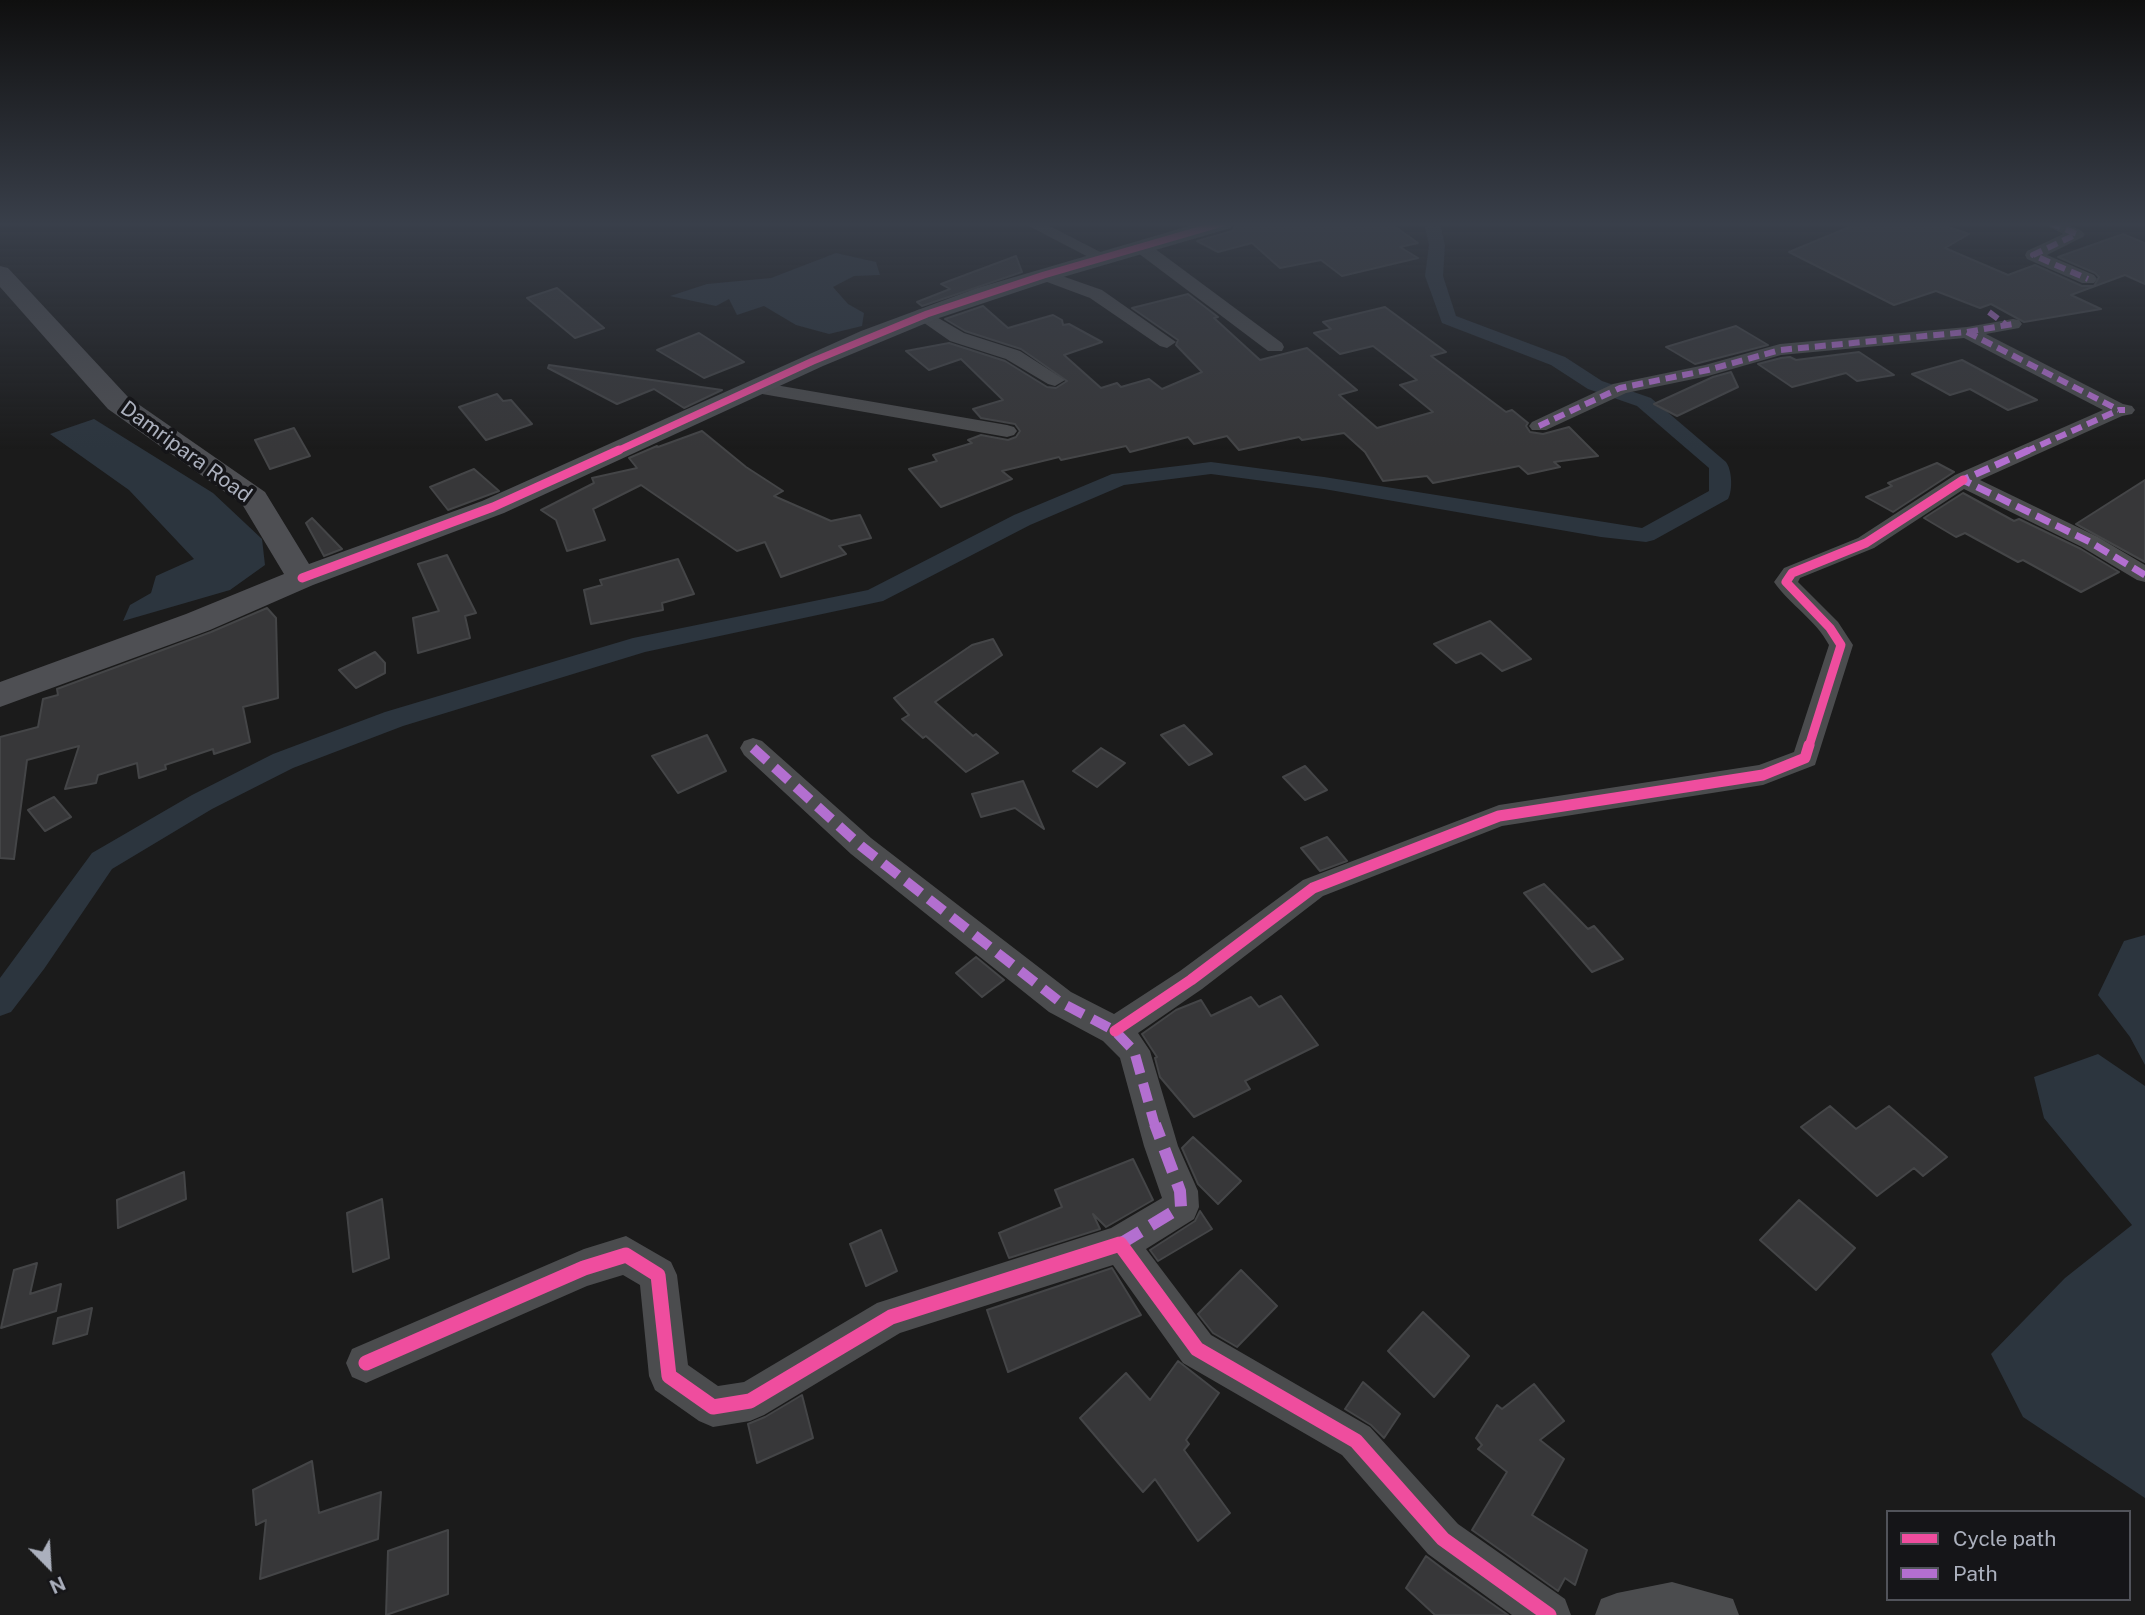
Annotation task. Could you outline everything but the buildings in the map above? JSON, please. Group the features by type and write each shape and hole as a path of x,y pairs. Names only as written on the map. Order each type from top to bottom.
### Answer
{"street":[{"name":"Damripara Road","path":"23,298 118,404 254,498 302,578"},
{"path":"0,695 198,622 302,578 493,507 758,388 795,368 923,314 972,298"},
{"path":"1102,298 1167,342"},
{"path":"1210,298 1275,347"},
{"path":"1539,426 1620,388 1708,370 1780,350 1967,332 2009,324 1989,312"},
{"path":"923,314 957,337 1013,355 1055,380"},
{"path":"1115,1031 1191,979 1313,888 1499,816 1763,775 1805,758 1812,728 1841,645 1836,633 1793,593 1786,582 1792,573 1866,543 1963,480 2122,410 1967,332"},
{"path":"758,388 1007,431"},
{"path":"1963,480 2090,542 2145,575"},
{"path":"366,1363 584,1268 626,1255 658,1275 668,1376 713,1408 750,1401 891,1317 1120,1244 1181,1207 1180,1191 1161,1146 1135,1051 1115,1031 1060,1002 944,912 861,846 753,748"},
{"path":"1120,1244 1197,1349 1356,1441 1443,1539 1549,1615"},
{"path":"1617,1615 1672,1604 1717,1615"}],"shaded area":[{"path":"681,298 843,298 864,313 862,326 829,334 796,325 764,306 737,315 729,299 716,306"},
{"path":"94,419 213,493 262,539 265,565 230,590 123,621 130,605 151,593 156,576 194,559 129,490 50,434"},
{"path":"2145,935 2145,1065 2130,1037 2098,995 2124,941"},
{"path":"2098,1054 2145,1086 2145,1498 2023,1417 1991,1354 2065,1278 2132,1225 2044,1118 2034,1077"}],"waterway":[{"path":"0,1002 33,960 102,861 202,802 283,761 394,719 642,644 875,596 1022,520 1120,479 1211,468 1324,483 1601,530 1646,535 1720,494 1719,466 1644,402 1595,385 1558,361 1448,319 1441,298"}],"marked path":[{"path":"1989,312 2005,324"},
{"path":"1539,426 1620,388 1708,370 1780,350 1967,332 2013,324"},
{"path":"1967,332 2119,410"},
{"path":"2125,410 2119,410 1963,480 2090,542 2145,575"},
{"path":"753,748 861,846 1060,1002 1115,1031 1134,1051 1161,1146 1180,1191 1181,1207 1120,1244"}],"cycle path":[{"path":"302,578 493,507 870,336 971,298"},
{"path":"1115,1031 1191,980 1313,888 1499,816 1763,775 1805,758 1841,645 1830,628 1786,582 1792,573 1866,543 1963,480"},
{"path":"366,1363 584,1268 626,1255 658,1275 669,1376 713,1407 750,1401 891,1317 1120,1244 1197,1349 1356,1441 1443,1539 1549,1615"}]}
